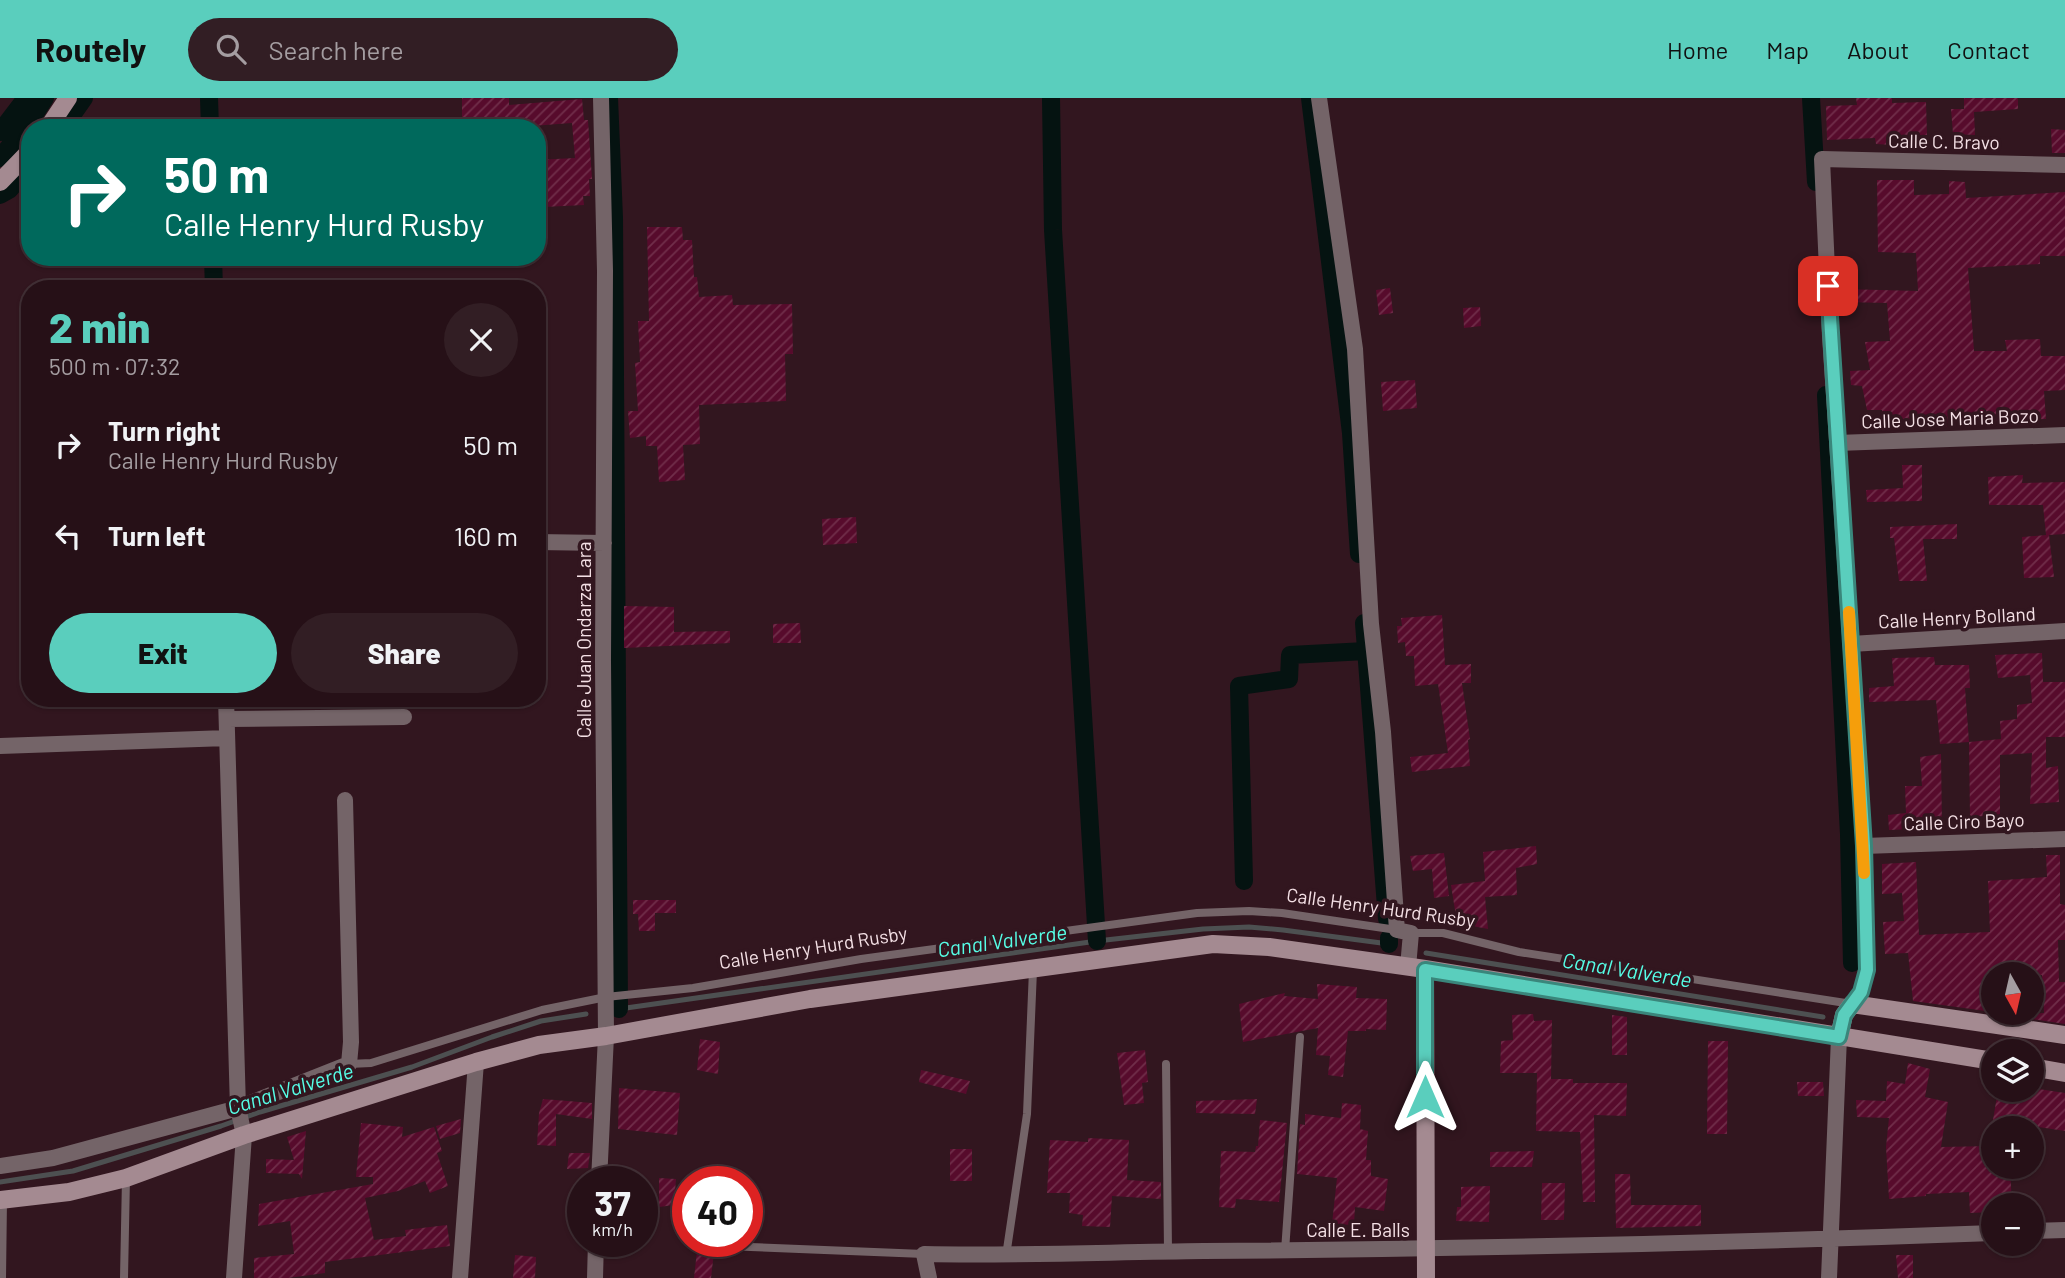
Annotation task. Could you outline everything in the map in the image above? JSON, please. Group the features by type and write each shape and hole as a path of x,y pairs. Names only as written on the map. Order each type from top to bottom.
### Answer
{"street":[{"path":"54,119 68,98"},
{"name":"Calle Juan Ondarza Lara","path":"600,1166 606,1036 601,98"},
{"path":"1319,98 1355,349 1371,624 1404,931 1416,968 1426,1278"},
{"name":"Calle C. Bravo","path":"1837,443 1822,159 2065,165"},
{"path":"0,182 21,160"},
{"name":"Calle Jose Maria Bozo","path":"1837,443 2065,435"},
{"path":"1829,1278 1839,1037 1844,1015 1861,992 1867,970 1864,846 1837,443"},
{"path":"546,542 604,543"},
{"name":"Calle Henry Bolland","path":"1851,644 2065,631"},
{"path":"226,707 238,1108 244,1135 234,1278"},
{"path":"227,719 404,717"},
{"path":"0,746 227,738"},
{"path":"345,800 351,1042 349,1064"},
{"name":"Calle Ciro Bayo","path":"1864,846 2065,839"},
{"path":"1,1200 69,1192 126,1178 244,1135 476,1062 539,1045 606,1036 810,999 1213,944 1269,947 1416,968 1981,1059"},
{"name":"Calle Henry Hurd Rusby","path":"1852,1004 2065,1035"},
{"path":"460,1278 476,1062"},
{"name":"Calle Henry Hurd Rusby","path":"0,1166 54,1158 238,1108 349,1064"},
{"path":"2044,1070 2065,1073"},
{"path":"2044,1231 2065,1230"},
{"name":"Calle E. Balls","path":"924,1254 1006,1256 1168,1251 1425,1250 1981,1233"},
{"path":"924,1254 929,1278"},
{"path":"595,1278 596,1257"}],"lane":[{"name":"Calle Henry Hurd Rusby","path":"349,1064 371,1063 542,1010 606,997 693,988 860,959 1197,913 1282,913 1404,931 1443,933 1519,952 1852,1004"},
{"path":"1006,1256 1027,1114 1034,967"},
{"path":"1285,1251 1300,1037"},
{"path":"1166,1064 1168,1251"},
{"path":"124,1278 126,1178"},
{"path":"1,1200 2,1278"},
{"name":"Calle E. Balls","path":"763,1248 924,1254"}],"building":[{"path":"462,98 509,98 509,105 582,99 584,120 588,120 592,179 589,179 590,196 583,196 584,205 546,207 546,160 575,158 572,123 546,125 546,119 462,119"},
{"path":"1856,98 1892,98 1892,103 1926,102 1927,135 1893,136 1893,145 1876,144 1875,138 1827,140 1826,106 1857,105"},
{"path":"1964,98 2018,98 2018,109 1974,112 1975,135 1953,134 1951,109 1964,109"},
{"path":"2051,129 2065,130 2065,153 2052,153"},
{"path":"1877,180 1914,180 1914,195 1949,194 1949,181 1965,182 1966,198 2065,192 2065,256 2040,256 2040,264 1968,268 1974,351 2007,351 2005,340 2040,339 2041,356 2065,356 2065,390 2044,391 2046,419 1947,423 1947,427 1931,427 1931,424 1882,425 1882,410 1867,410 1862,386 1851,385 1850,371 1870,370 1865,342 1890,341 1887,303 1843,302 1842,289 1918,291 1916,253 1878,252"},
{"path":"647,227 682,227 683,240 692,240 694,277 697,277 699,297 732,295 733,305 792,304 793,354 785,354 786,401 699,405 700,444 683,445 685,480 659,482 657,446 646,446 646,436 630,438 628,411 638,411 635,363 640,362 638,321 649,321"},
{"path":"1390,288 1393,313 1379,315 1376,290"},
{"path":"1480,307 1481,326 1464,328 1463,308"},
{"path":"1415,380 1417,408 1383,411 1381,382"},
{"path":"1902,465 1922,465 1922,501 1867,502 1866,490 1903,488"},
{"path":"2023,475 2022,483 2065,482 2065,534 2049,535 2054,577 2024,578 2022,537 2046,535 2043,505 1989,505 1988,477"},
{"path":"856,517 857,543 823,545 822,519"},
{"path":"1957,524 1957,539 1923,539 1927,581 1899,581 1894,538 1890,538 1890,527"},
{"path":"624,606 674,607 674,632 730,631 730,643 624,648"},
{"path":"1442,615 1445,665 1471,664 1471,683 1462,683 1470,739 1470,766 1412,772 1410,757 1448,753 1438,684 1415,686 1414,656 1406,656 1405,642 1398,643 1397,626 1402,626 1401,618"},
{"path":"800,623 801,643 773,643 773,624"},
{"path":"2042,653 2043,682 2065,682 2065,737 2046,737 2046,768 2058,766 2059,802 2030,804 2032,753 2000,755 2000,815 1970,817 1969,742 2001,739 2000,721 2017,719 2017,705 2032,703 2030,675 1998,678 1995,655"},
{"path":"1934,657 1935,665 1969,665 1970,688 1965,688 1969,742 1940,744 1936,700 1869,702 1869,688 1894,686 1892,658"},
{"path":"1941,754 1942,828 1889,830 1888,815 1906,813 1905,786 1922,786 1920,757"},
{"path":"1536,846 1537,864 1516,868 1517,895 1485,897 1488,929 1457,923 1451,885 1485,881 1483,852"},
{"path":"1444,853 1449,896 1434,898 1432,869 1413,871 1410,856"},
{"path":"2046,855 2060,855 2060,904 2065,905 2065,940 2058,940 2059,982 2065,982 2065,1024 2044,1021 2044,962 1981,962 1981,1010 1913,1001 1908,953 1885,954 1883,922 1904,921 1902,893 1882,894 1882,864 1916,862 1919,935 1990,932 1988,881 2047,877"},
{"path":"633,900 676,900 676,913 655,913 655,931 639,931 638,914 633,914"},
{"path":"1317,984 1357,987 1356,998 1387,999 1386,1030 1348,1031 1343,1077 1328,1075 1330,1056 1316,1055 1318,1028 1243,1042 1239,1004 1285,993 1284,996 1318,999"},
{"path":"1533,1014 1534,1021 1552,1020 1551,1079 1573,1079 1573,1083 1627,1083 1626,1116 1594,1115 1595,1202 1583,1202 1580,1132 1536,1131 1537,1073 1500,1073 1501,1041 1513,1040 1512,1015"},
{"path":"1612,1015 1627,1017 1627,1055 1612,1055"},
{"path":"700,1039 720,1042 718,1074 697,1070"},
{"path":"1708,1041 1728,1041 1727,1134 1707,1134"},
{"path":"1145,1050 1148,1082 1142,1083 1144,1103 1124,1105 1117,1053"},
{"path":"1908,1063 1930,1069 1925,1097 1948,1102 1941,1147 1981,1146 1981,1179 2011,1179 2011,1193 1981,1193 1981,1213 1970,1213 1969,1192 1889,1199 1886,1147 1889,1118 1857,1117 1856,1100 1886,1101 1887,1081 1905,1084"},
{"path":"921,1070 970,1081 966,1094 919,1082"},
{"path":"1797,1082 1823,1082 1824,1096 1798,1096"},
{"path":"619,1088 680,1093 677,1135 618,1129"},
{"path":"2044,1090 2065,1093 2065,1131 2044,1128 2044,1116 1994,1116 1996,1102 2044,1102"},
{"path":"543,1099 592,1103 592,1119 556,1114 556,1146 537,1145 539,1113"},
{"path":"1257,1099 1255,1114 1196,1113 1196,1101"},
{"path":"1342,1103 1361,1105 1360,1129 1368,1131 1366,1160 1371,1160 1371,1176 1388,1179 1384,1211 1355,1207 1354,1225 1332,1224 1337,1178 1297,1174 1300,1124 1305,1125 1305,1114 1341,1118"},
{"path":"461,1119 460,1133 440,1139 436,1126"},
{"path":"1260,1120 1287,1123 1279,1202 1236,1199 1235,1208 1219,1207 1221,1151 1255,1152"},
{"path":"361,1123 403,1127 402,1137 434,1127 442,1151 437,1153 448,1186 430,1193 425,1181 398,1191 365,1198 374,1240 406,1236 405,1230 447,1225 450,1246 325,1262 325,1273 288,1278 254,1278 254,1258 294,1254 290,1221 258,1226 259,1204 373,1184 373,1177 356,1177"},
{"path":"306,1131 302,1179 299,1174 266,1173 266,1159 294,1160 287,1137"},
{"path":"1088,1138 1129,1140 1127,1180 1161,1182 1161,1199 1112,1196 1110,1227 1082,1226 1083,1215 1069,1213 1070,1193 1047,1193 1050,1140 1088,1142"},
{"path":"950,1149 972,1149 972,1181 950,1181"},
{"path":"1534,1151 1532,1167 1490,1167 1490,1152"},
{"path":"569,1153 590,1153 588,1166 567,1166"},
{"path":"1615,1174 1630,1174 1631,1205 1701,1205 1701,1226 1616,1228"},
{"path":"659,1178 672,1179 672,1205 659,1207"},
{"path":"1542,1183 1565,1183 1564,1220 1541,1220"},
{"path":"1490,1186 1489,1222 1456,1221 1457,1207 1461,1207 1461,1187"},
{"path":"515,1255 536,1257 535,1278 513,1278"},
{"path":"1896,1255 1913,1255 1913,1278 1898,1278"},
{"path":"696,1257 713,1257 711,1278 694,1278"}],"waterway":[{"path":"0,132 26,98"},
{"path":"32,119 45,98"},
{"path":"69,119 84,98"},
{"path":"209,98 210,119"},
{"path":"609,98 614,218 619,1009"},
{"path":"1051,98 1053,230 1097,941"},
{"path":"1310,98 1351,433 1359,554"},
{"path":"1811,98 1816,182"},
{"path":"0,158 21,132"},
{"path":"0,195 9,190 21,176"},
{"path":"213,266 214,280"},
{"path":"1826,395 1849,834 1852,963"},
{"path":"1364,623 1387,919"},
{"path":"1244,881 1239,686 1289,679 1290,655 1366,651"},
{"name":"Canal Valverde","path":"619,1009 1097,941 1203,929 1249,927 1389,944"},
{"name":"Canal Valverde","path":"1389,938 1389,944"},
{"name":"Canal Valverde","path":"1426,953 1823,1017"},
{"name":"Canal Valverde","path":"0,1182 73,1171 412,1067 541,1021 586,1014"}],"slow traffic":[{"path":"1849,612 1864,873"}],"route":[{"path":"1425,1097 1425,970 1839,1037 1844,1015 1861,992 1867,970 1864,846 1828,286"}]}
